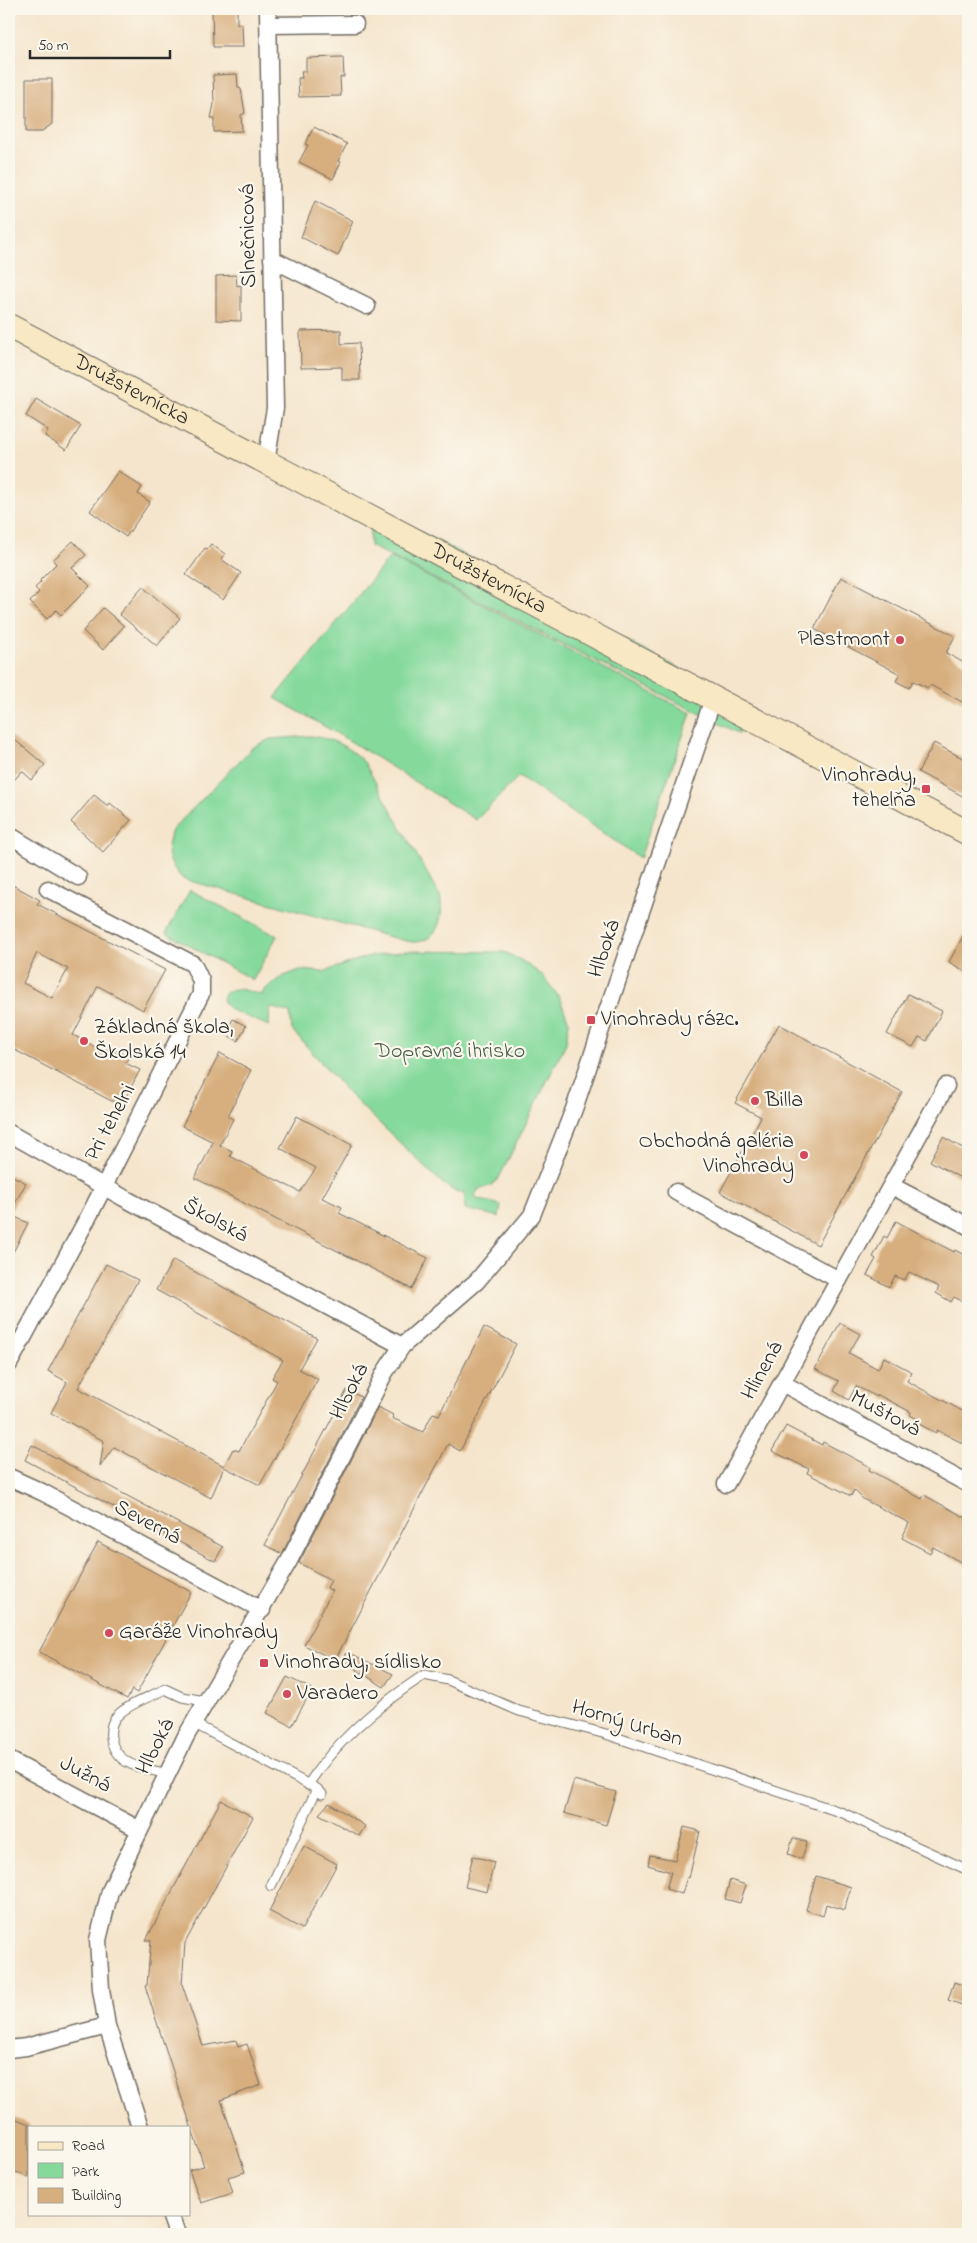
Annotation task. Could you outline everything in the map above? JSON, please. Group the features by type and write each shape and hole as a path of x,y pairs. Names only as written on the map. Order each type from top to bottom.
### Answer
{"main road":[{"name":"Družstevnícka","path":"9,326 968,834"}],"street":[{"path":"268,17 356,24"},
{"name":"Slnečnicová","path":"266,462 275,408 268,17"},
{"path":"272,260 367,306"},
{"name":"Hlboká","path":"140,2126 107,2026 101,1990 98,1940 110,1890 205,1701 262,1610 385,1372 402,1346 477,1280 532,1215 571,1118 713,699"},
{"path":"9,835 78,877"},
{"name":"Pri tehelni","path":"9,1364 92,1210 102,1186 201,994 201,981 193,964 48,889"},
{"name":"Hlinená","path":"726,1484 946,1086"},
{"name":"Školská","path":"9,1133 102,1186 402,1346"},
{"path":"892,1186 968,1226"},
{"path":"676,1192 839,1280"},
{"name":"Muštová","path":"782,1383 968,1484"},
{"name":"Severná","path":"9,1477 42,1492 262,1610"},
{"name":"Južná","path":"9,1760 140,1830"},
{"path":"9,2049 26,2047 107,2026"},
{"path":"171,2216 177,2234"}],"lane":[{"name":"Horný Urban","path":"308,1785 324,1760 392,1696 424,1675 448,1680 519,1711 606,1734 843,1813 968,1870"},
{"path":"168,1774 128,1763 119,1755 112,1744 110,1734 112,1723 119,1714 131,1706 165,1689 182,1697 205,1701"},
{"path":"193,1724 320,1791 271,1886"}],"green space":[{"path":"370,505 726,693 740,734 370,546"},
{"path":"390,557 691,713 640,858 519,776 476,820 350,741 275,698"},
{"path":"310,736 339,744 364,762 440,896 441,918 439,925 431,936 425,940 414,942 390,937 183,879 171,862 168,851 172,830 252,748 270,739"},
{"path":"190,890 277,936 253,980 166,933"},
{"name":"Dopravné ihrisko","path":"405,951 504,952 521,960 542,975 559,997 569,1022 566,1043 499,1178 490,1186 478,1190 475,1195 477,1199 501,1205 499,1217 465,1209 464,1192 457,1193 442,1183 353,1098 292,1030 290,1013 270,1007 269,1026 231,1010 223,1002 224,994 237,989 262,995 264,990 284,976 300,970 323,972 366,957"}],"building":[{"path":"212,9 237,9 237,24 242,24 243,47 213,47"},
{"path":"343,57 344,77 340,77 341,96 299,97 298,78 302,78 301,71 306,71 306,58"},
{"path":"237,74 238,87 241,89 245,113 241,115 242,131 214,132 214,118 211,118 214,104 213,75"},
{"path":"26,79 52,79 52,124 41,132 26,132"},
{"path":"314,127 347,144 338,161 341,162 333,179 299,162 308,145 305,144"},
{"path":"315,201 353,221 338,256 301,237"},
{"path":"236,275 237,286 241,285 241,321 216,320 216,276"},
{"path":"341,330 341,344 359,343 360,380 342,380 342,367 301,368 300,331"},
{"path":"36,399 81,426 66,450 45,436 48,430 26,416"},
{"path":"118,471 142,487 138,494 150,502 126,537 90,511"},
{"path":"73,541 86,555 72,568 90,586 61,615 56,610 47,619 30,602 39,592 35,588 41,582 40,580 56,564 53,560"},
{"path":"211,544 225,554 221,559 241,573 223,600 186,575 205,548 207,549"},
{"path":"841,577 955,636 946,653 968,665 968,705 930,685 928,688 913,681 909,688 896,681 900,674 814,629"},
{"path":"143,587 180,618 157,646 119,614"},
{"path":"103,608 124,626 103,650 83,631"},
{"path":"9,735 45,765 32,780 22,771 9,786"},
{"path":"934,743 968,761 968,799 918,772"},
{"path":"94,795 108,806 110,803 131,820 103,852 71,822"},
{"path":"9,883 40,900 37,904 165,970 143,1010 98,986 73,1035 101,1050 104,1044 129,1057 125,1063 140,1070 121,1106 9,1047","holes":["37,953 68,969 52,998 23,983"]},
{"path":"968,927 968,973 949,962"},
{"path":"908,994 942,1011 927,1041 919,1037 913,1047 887,1034"},
{"path":"233,1019 246,1026 238,1041 225,1034"},
{"name":"Obchodná galéria Vinohrady","path":"779,1024 902,1092 818,1245 720,1192 761,1117 735,1103"},
{"path":"220,1053 251,1070 228,1116 233,1119 220,1145 232,1151 230,1156 300,1192 316,1168 280,1148 297,1116 352,1145 322,1198 342,1207 339,1213 428,1258 412,1289 195,1178 213,1142 182,1126"},
{"path":"943,1137 968,1151 968,1182 930,1161"},
{"path":"9,1174 26,1183 9,1214"},
{"path":"9,1214 28,1223 9,1260"},
{"path":"896,1221 954,1252 955,1250 968,1257 968,1304 954,1297 951,1302 936,1293 939,1287 909,1272 904,1280 895,1276 889,1287 867,1275 876,1259 873,1257 884,1236 887,1238"},
{"path":"173,1260 317,1338 299,1369 318,1379 260,1485 224,1467 211,1498 114,1447 100,1466 104,1441 51,1413 67,1382 48,1371 106,1264 138,1280 78,1388 224,1466 233,1449 239,1451 277,1381 272,1378 283,1360 156,1290"},
{"path":"840,1323 860,1334 849,1353 878,1369 884,1357 912,1372 907,1381 968,1414 968,1446 937,1430 936,1433 917,1423 919,1420 910,1415 911,1412 878,1395 877,1397 856,1386 849,1400 834,1391 839,1381 815,1369"},
{"path":"484,1327 516,1344 460,1451 448,1444 335,1660 304,1645 332,1591 327,1588 331,1580 299,1563 378,1407 393,1415 392,1418 423,1432 433,1413 439,1415"},
{"path":"347,1390 361,1397 282,1554 265,1545"},
{"path":"786,1426 822,1445 823,1442 870,1467 869,1470 922,1499 924,1495 968,1519 968,1566 933,1547 930,1553 902,1538 909,1523 863,1499 854,1490 851,1496 807,1473 809,1469 772,1451"},
{"path":"32,1445 223,1547 215,1561 25,1460"},
{"name":"Garáže Vinohrady","path":"98,1542 191,1592 137,1693 132,1690 127,1699 39,1652"},
{"path":"347,1652 393,1674 384,1687 343,1661"},
{"path":"287,1677 312,1689 292,1726 267,1713"},
{"path":"574,1780 616,1792 606,1825 564,1813"},
{"path":"221,1800 253,1817 185,1943 182,1984 203,2046 236,2040 238,2047 247,2044 261,2085 221,2100 245,2172 228,2177 233,2193 201,2203 190,2170 204,2166 145,1986 147,1985 151,1940 146,1940"},
{"path":"329,1803 365,1826 359,1836 319,1814"},
{"path":"684,1827 700,1831 689,1878 687,1877 682,1894 666,1889 671,1872 648,1865 650,1855 675,1860"},
{"path":"793,1838 807,1842 802,1859 788,1854"},
{"path":"304,1846 337,1864 302,1929 269,1911"},
{"path":"473,1856 494,1862 487,1892 465,1887"},
{"path":"816,1876 851,1887 844,1910 826,1904 823,1916 806,1910"},
{"path":"730,1880 746,1885 740,1903 725,1899"},
{"path":"954,1982 968,1987 962,2005 948,2000"},
{"path":"9,2116 29,2124 28,2178 9,2169"}],"place":[{"name":"Plastmont","path":"900,640"},
{"name":"Vinohrady, tehelňa","path":"926,789"},
{"name":"Vinohrady rázc.","path":"591,1020"},
{"name":"Základná škola, Školská 14","path":"84,1041"},
{"name":"Billa","path":"755,1101"},
{"name":"Obchodná galéria Vinohrady","path":"804,1155"},
{"name":"Garáže Vinohrady","path":"109,1633"},
{"name":"Vinohrady, sídlisko","path":"264,1663"},
{"name":"Varadero","path":"287,1694"}]}
